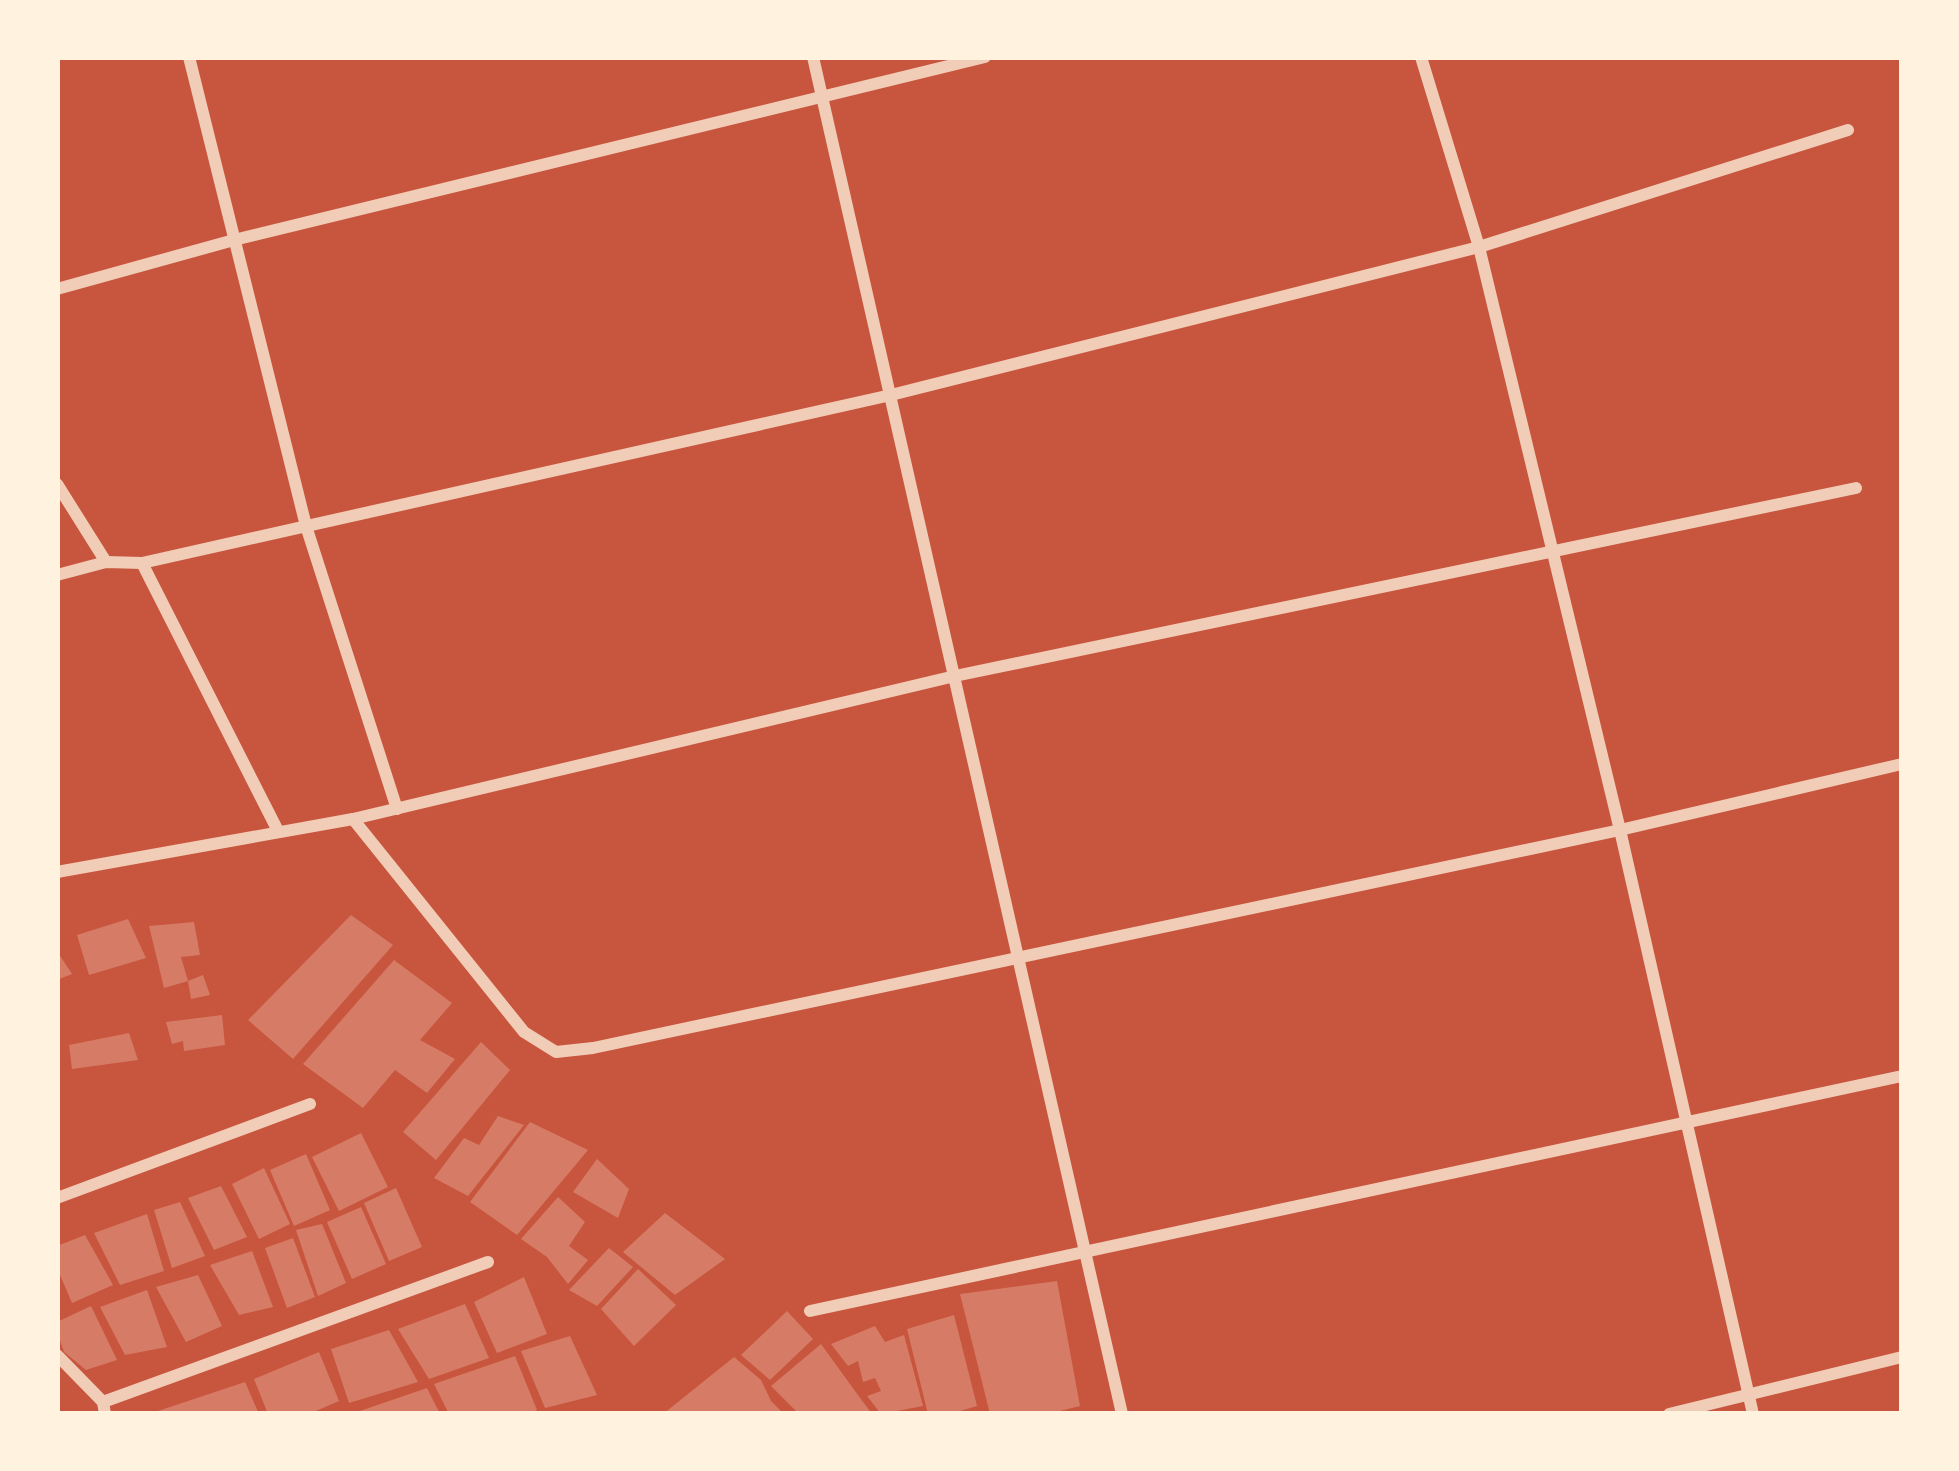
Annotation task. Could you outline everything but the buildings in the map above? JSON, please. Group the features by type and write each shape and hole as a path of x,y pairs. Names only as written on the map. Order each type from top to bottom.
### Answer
{"street":[{"path":"189,57 306,526 397,809"},
{"path":"813,57 1122,1414"},
{"path":"57,289 234,240 985,57"},
{"path":"1421,57 1479,247 1753,1414"},
{"path":"57,575 106,562 142,563 891,395 1479,247 1848,130"},
{"path":"57,484 106,562"},
{"path":"57,872 353,819 955,676 1856,488"},
{"path":"142,563 278,831"},
{"path":"353,819 524,1032 556,1052 593,1048 1619,830 1902,764"},
{"path":"810,1311 1902,1076"},
{"path":"57,1198 310,1104"},
{"path":"57,1355 104,1408 488,1262"},
{"path":"1669,1414 1902,1357"}]}
